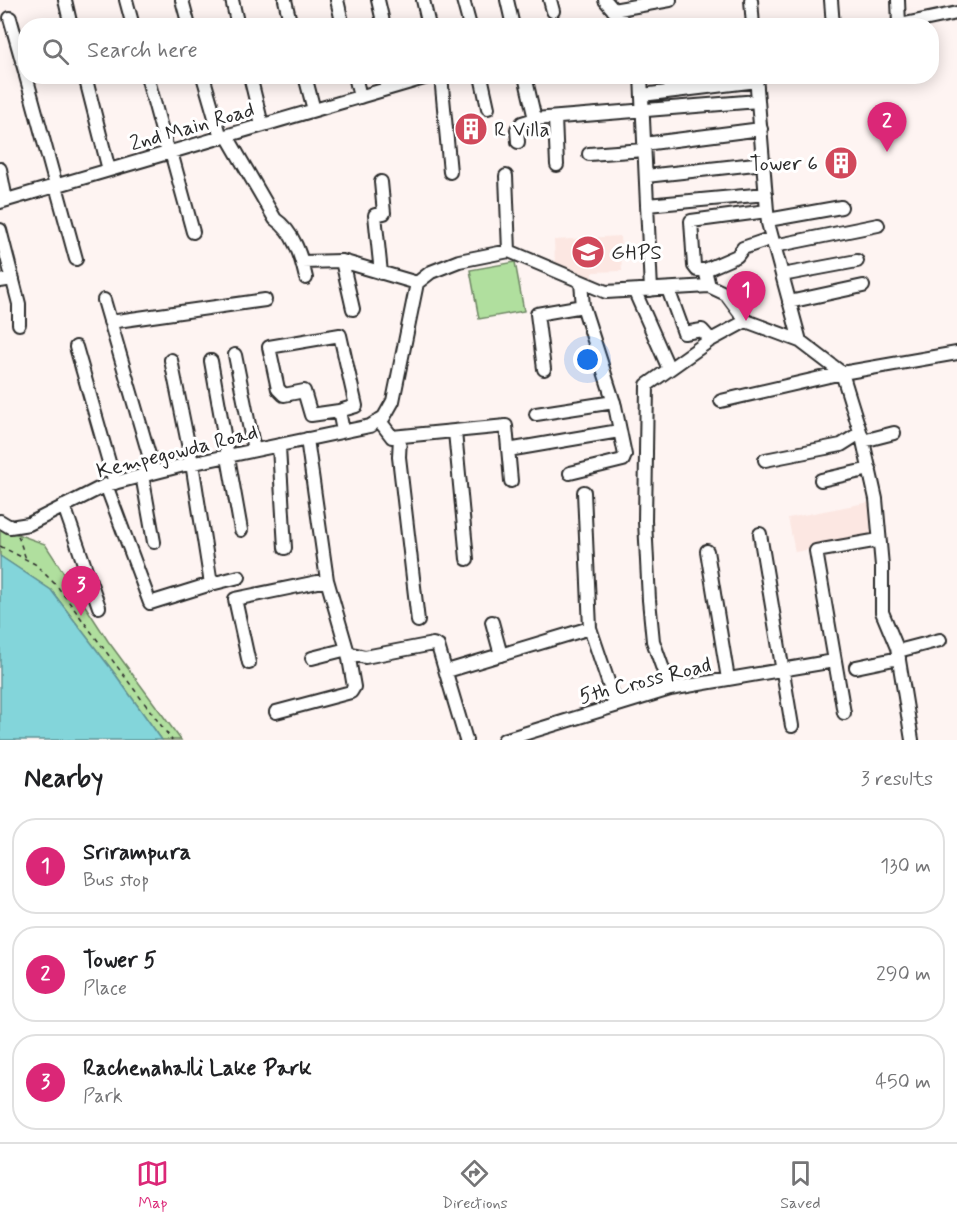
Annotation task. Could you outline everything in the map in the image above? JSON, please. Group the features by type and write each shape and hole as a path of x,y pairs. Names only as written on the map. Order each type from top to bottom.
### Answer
{"street":[{"path":"65,0 69,18"},
{"path":"126,0 131,18"},
{"path":"182,0 187,18"},
{"path":"232,0 236,18"},
{"path":"285,0 289,18"},
{"path":"337,0 341,18"},
{"path":"378,0 382,18"},
{"path":"423,0 427,18"},
{"path":"464,0 468,18"},
{"path":"507,0 511,18"},
{"path":"605,0 620,18"},
{"path":"614,10 670,0"},
{"path":"751,0 752,18"},
{"path":"831,0 832,18"},
{"path":"897,18 898,0"},
{"path":"932,18 957,13"},
{"path":"10,18 18,47"},
{"path":"28,84 76,259"},
{"path":"87,84 109,170"},
{"path":"149,84 193,232"},
{"path":"206,84 224,137 275,219 287,227 302,261 306,278"},
{"path":"252,84 262,125"},
{"path":"307,84 314,111"},
{"path":"358,84 360,97"},
{"name":"2nd Main Road","path":"3,201 314,111 360,97 390,84"},
{"path":"442,84 450,172"},
{"path":"483,84 489,108"},
{"path":"527,84 536,119"},
{"path":"641,84 651,290"},
{"path":"642,95 721,84"},
{"path":"757,84 767,216 800,341"},
{"path":"518,142 517,129 522,123 536,119 758,101"},
{"path":"555,118 557,165"},
{"path":"589,154 761,129"},
{"path":"646,176 764,163"},
{"path":"0,170 3,201"},
{"path":"507,176 509,251"},
{"path":"381,182 384,213 375,215 381,273"},
{"path":"647,205 766,194"},
{"path":"841,207 767,216 692,221 694,266 697,270 705,270 737,256 743,248 878,225"},
{"path":"0,230 13,279 19,324"},
{"path":"511,481 506,426 392,437 375,423 384,417 393,401 417,283 431,272 459,261 509,251 606,292 709,286 726,294 746,321 800,341 842,373 862,437 876,499 882,612 898,654 912,740"},
{"path":"302,261 342,261 417,283"},
{"path":"342,261 353,309"},
{"path":"782,275 857,261"},
{"path":"705,270 709,286"},
{"path":"0,281 13,279"},
{"path":"570,473 622,460 624,455 614,402 583,306 581,283"},
{"path":"789,302 863,286"},
{"path":"668,289 684,333 702,330 711,340"},
{"path":"635,292 669,369"},
{"path":"104,300 148,474 154,542"},
{"path":"110,322 264,300"},
{"path":"544,369 537,314 583,306"},
{"path":"670,689 653,641 649,600 646,385 711,340 746,321"},
{"path":"340,335 356,406 335,411 311,415 304,391 284,395 278,389 269,347 340,335"},
{"path":"75,347 111,484 150,603 239,578"},
{"path":"721,401 842,373 957,353"},
{"path":"236,355 254,450"},
{"path":"171,360 192,463 211,584"},
{"path":"211,361 242,530"},
{"path":"536,414 614,402"},
{"path":"335,411 338,432"},
{"name":"Kempegowda Road","path":"14,526 28,524 111,484 192,463 279,447 375,423"},
{"path":"508,450 619,431"},
{"path":"455,432 468,559"},
{"path":"765,460 841,445 862,437 894,433"},
{"path":"400,437 399,457 418,621"},
{"path":"276,712 351,692 354,687 347,651 327,579 307,439"},
{"path":"279,447 285,548"},
{"path":"821,480 870,469"},
{"path":"584,492 590,628 616,705"},
{"path":"64,506 99,607"},
{"path":"0,521 10,527 14,526"},
{"path":"759,534 792,726"},
{"path":"844,713 816,550 879,540"},
{"path":"707,551 728,679"},
{"path":"249,663 235,599 327,579"},
{"path":"492,622 501,655"},
{"path":"447,671 590,628"},
{"path":"856,667 940,640"},
{"path":"312,658 347,651 364,657 433,644 441,651 466,740"},
{"name":"5th Cross Road","path":"504,740 670,689 834,661"}],"path":[{"path":"14,526 26,559"},
{"path":"0,546 35,564 57,586 172,740"}],"shaded area":[{"name":"GHPS","path":"620,236 622,271 593,272 593,284 555,264 554,240"},
{"path":"870,502 871,539 795,552 788,518"}],"green space":[{"path":"515,262 524,311 479,319 470,270"},
{"path":"0,528 45,544 108,641 181,740 162,740 51,590 0,556"}],"water":[{"path":"0,556 51,590 162,740 0,740"}],"place":[{"name":"R Villa","path":"471,129"},
{"name":"Tower 5","path":"887,152"},
{"name":"Tower 6","path":"841,163"},
{"name":"GHPS","path":"588,252"},
{"name":"Srirampura","path":"746,321"},
{"name":"Rachenahalli Lake Park","path":"81,616"}]}
